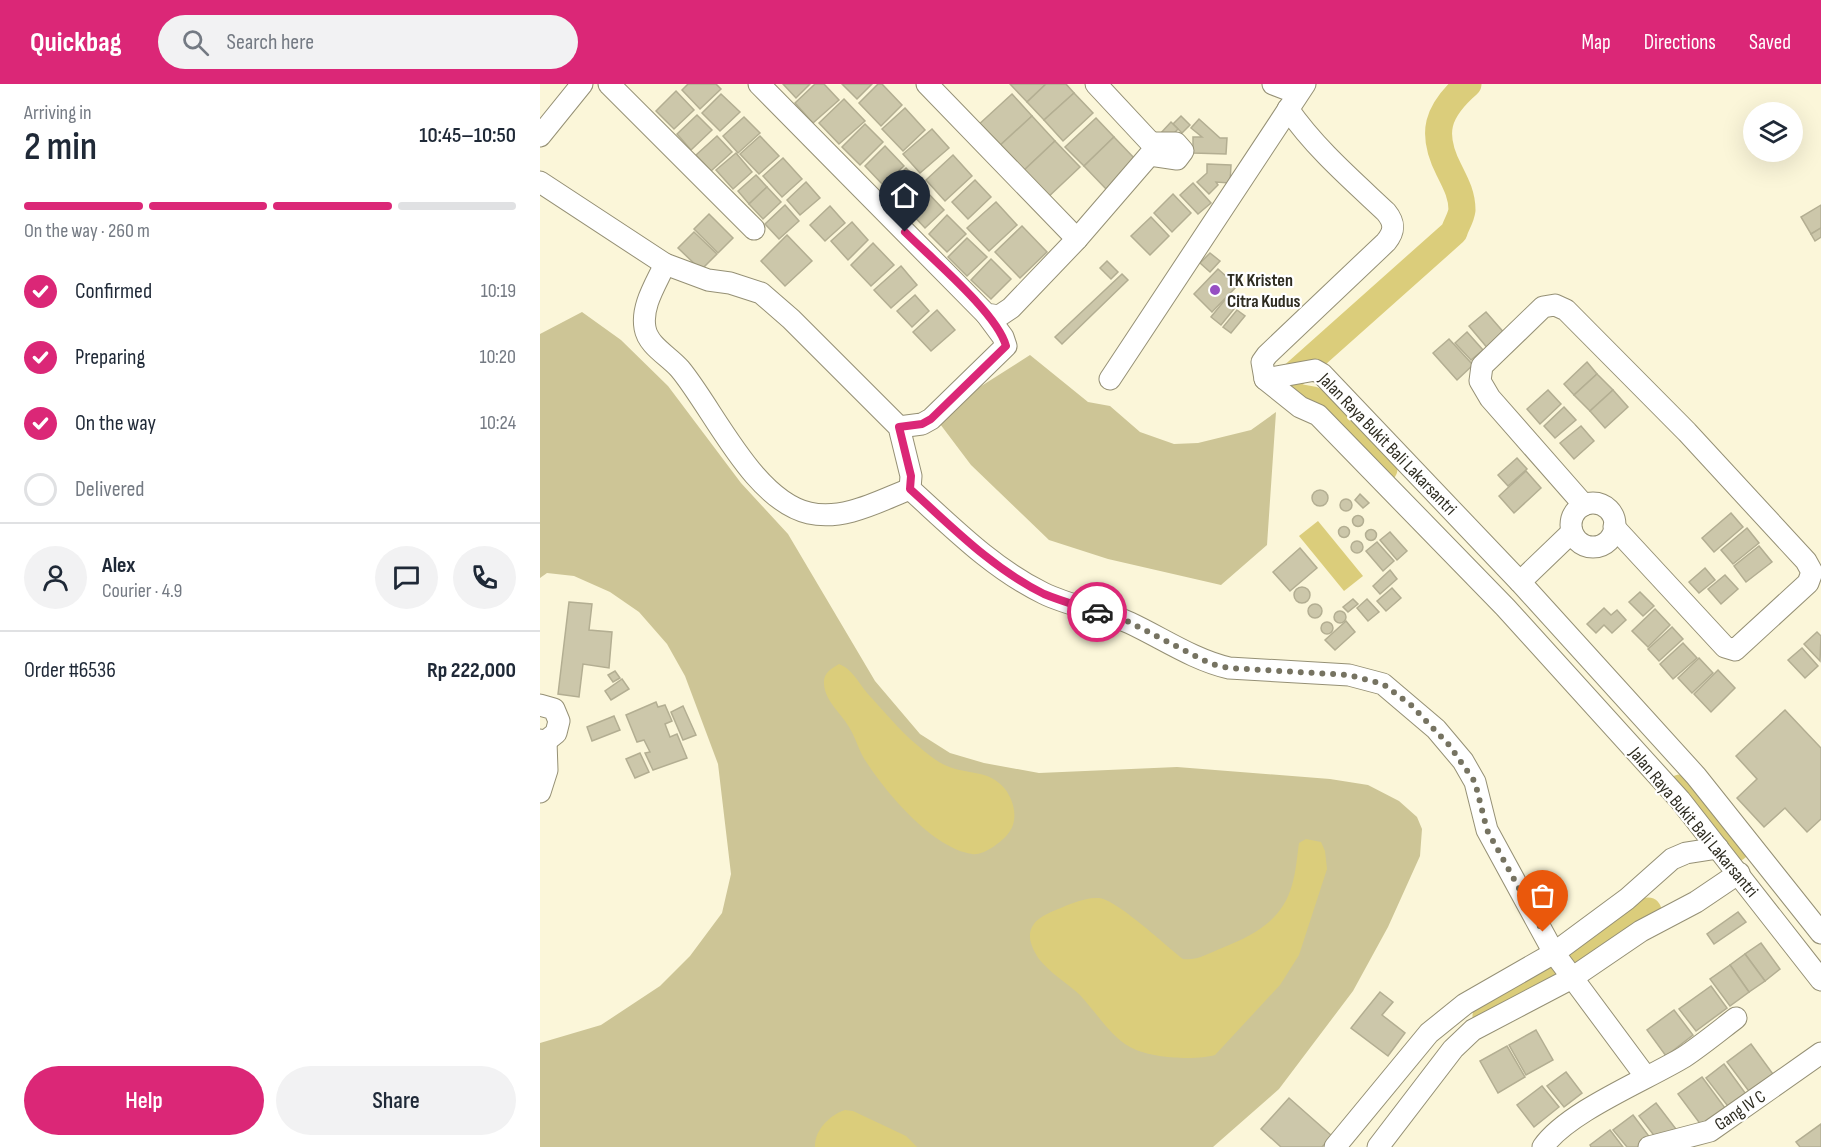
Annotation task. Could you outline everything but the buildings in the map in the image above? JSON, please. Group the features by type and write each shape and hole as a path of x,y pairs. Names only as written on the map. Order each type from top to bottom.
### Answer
{"street":[{"path":"540,136 582,84"},
{"path":"609,84 754,229"},
{"path":"759,84 986,314 1004,337 1006,346 931,419 922,424 899,427"},
{"path":"927,84 1077,239"},
{"path":"986,314 999,316 1011,308 1077,239 1151,150 1096,84"},
{"path":"1273,84 1281,89 1291,84"},
{"path":"1110,379 1305,84"},
{"path":"1288,109 1329,159 1386,212 1394,228 1386,242 1262,362 1288,375"},
{"path":"540,182 665,264 708,280 730,283 761,293 791,319 899,427 911,476 910,489"},
{"path":"665,264 643,313 645,331 656,347 680,368 735,450 762,483 784,501 809,513 825,514 860,510 910,489"},
{"path":"1584,505 1490,398 1480,381 1482,366 1543,307 1555,305 1566,310 1687,432 1806,561 1812,572 1808,583 1735,650 1725,647 1614,527"},
{"name":"Jalan Raya Bukit Bali Lakarsantri","path":"1288,375 1517,594 1696,776 1821,933"},
{"name":"Jalan Raya Bukit Bali Lakarsantri","path":"1288,375 1300,407 1318,415 1517,594 1821,980"},
{"path":"910,489 987,558 1013,576 1044,594 1127,621 1211,664 1229,668 1349,675 1383,684 1436,729 1463,761 1475,782 1487,830 1554,953 1646,1077"},
{"path":"1591,504 1605,508 1614,520 1613,534 1604,544 1591,547 1576,537 1573,515 1584,505 1591,504"},
{"path":"1517,594 1576,537"},
{"path":"540,705 554,710 559,721 556,734 543,741 547,770 540,792"},
{"path":"1335,1147 1437,1025 1465,1004 1554,953 1643,885 1672,859 1686,853 1718,848"},
{"path":"1378,1147 1453,1048 1473,1030 1572,978 1662,918 1696,902 1739,873"},
{"path":"1643,885 1662,918"},
{"path":"1543,1147 1570,1122 1684,1056 1736,1018"},
{"name":"Gang IV C","path":"1649,1147 1710,1131 1821,1053"}],"shaded area":[{"path":"582,312 621,340 668,386 741,483 788,534 875,681 920,734 950,753 984,763 1039,773 1177,767 1330,779 1368,785 1399,801 1417,817 1422,829 1420,856 1388,927 1353,991 1279,1089 1213,1147 540,1147 540,1043 601,1025 660,986 690,956 722,913 731,874 718,764 685,676 667,644 639,612 610,592 574,576 547,573 540,578 540,334"},
{"path":"1030,355 1088,402 1110,406 1140,432 1174,444 1198,443 1251,430 1276,412 1267,545 1221,585 1108,559 1049,540 971,465 934,416"},
{"path":"1318,521 1363,576 1344,591 1299,536"},
{"path":"839,664 851,672 867,693 920,748 943,764 985,775 1005,789 1013,806 1014,818 1011,830 1004,838 981,853 972,854 957,850 927,831 899,804 867,763 849,727 827,696 825,677"},
{"path":"1306,839 1321,842 1325,851 1327,869 1299,955 1280,985 1215,1055 1196,1058 1172,1057 1148,1054 1130,1047 1110,1030 1080,995 1043,964 1032,947 1031,929 1039,919 1075,902 1099,898 1107,900 1129,914 1183,959 1203,956 1256,932 1274,917 1287,898 1292,885 1299,843"},
{"path":"845,1110 853,1111 906,1136 917,1147 815,1147 817,1135 824,1124"}],"waterway":[{"path":"1289,379 1454,232 1462,210 1461,199 1443,157 1438,134 1443,113 1468,84"},
{"path":"1291,396 1313,400 1326,408 1384,469"},
{"path":"1680,788 1736,848"},
{"path":"1579,955 1648,911"},
{"path":"1486,1016 1548,974"}],"way so far":[{"path":"1097,612 1127,621 1211,664 1229,668 1349,675 1383,684 1411,705 1436,729 1463,761 1475,782 1487,830 1543,932"}],"place":[{"name":"TK Kristen Citra Kudus","path":"1215,290"}],"route":[{"path":"905,232 986,314 1004,337 1006,346 931,419 922,424 899,427 911,476 910,489 987,558 1013,576 1044,594 1097,612"}]}
